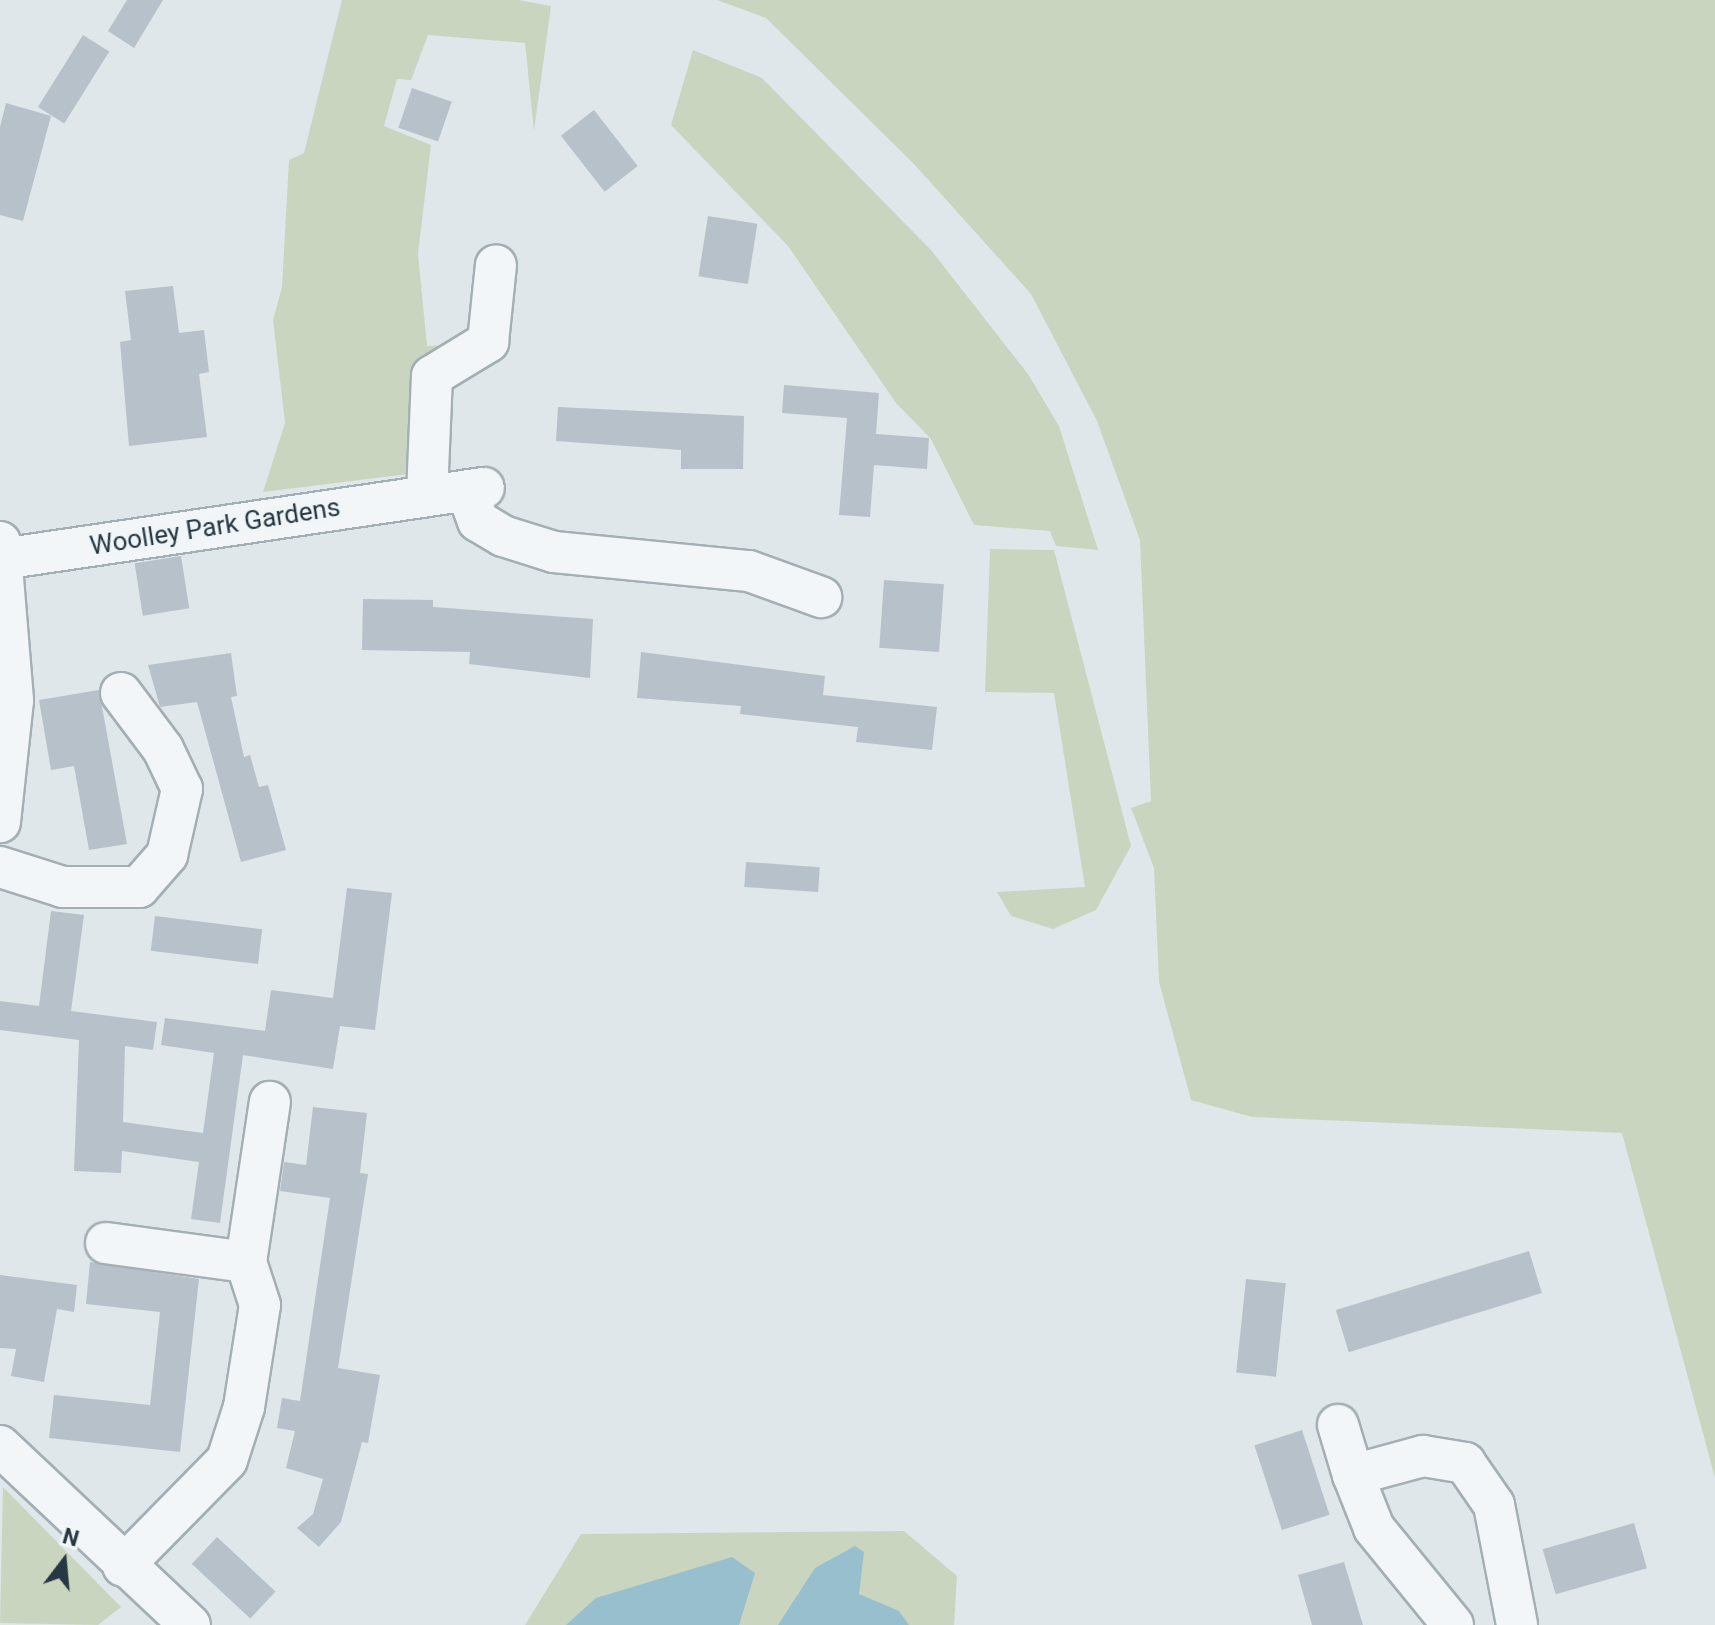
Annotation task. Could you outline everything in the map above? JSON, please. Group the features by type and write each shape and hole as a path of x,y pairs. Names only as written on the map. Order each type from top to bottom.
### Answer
{"street":[{"path":"427,495 432,376 488,342 496,265"},
{"name":"Woolley Park Gardens","path":"1,550 475,489 478,521 554,552 749,571 821,597"},
{"path":"0,822 7,699 1,550"},
{"path":"0,867 63,887 139,887 167,855 182,789 163,749 121,693"},
{"path":"123,1566 227,1460 244,1407 260,1305 246,1262 270,1102"},
{"path":"106,1243 246,1262"},
{"path":"1338,1425 1374,1528 1453,1625"},
{"path":"0,1446 173,1619"},
{"path":"1353,1475 1423,1456 1465,1463 1494,1505 1517,1625"}],"green space":[{"path":"342,0 519,0 551,6 534,131 525,43 428,35 411,80 397,79 384,126 431,145 418,254 427,346 448,345 433,458 408,474 263,492 285,423 273,320 282,287 289,160 304,153"},
{"path":"717,0 1715,0 1715,1478 1622,1133 1252,1117 1191,1100 1159,982 1154,868 1131,808 1151,801 1140,540 1097,421 1031,294 914,164 766,18"},
{"path":"693,50 762,78 931,250 1028,374 1059,426 1098,550 1056,546 1050,531 974,525 931,439 896,403 788,246 671,125"},
{"path":"990,549 1054,550 1131,846 1096,910 1053,929 1011,916 997,892 1085,887 1054,693 985,692"},
{"path":"3,1487 121,1607 98,1625 0,1623"},
{"path":"904,1531 957,1576 954,1625 525,1625 581,1534"}],"water":[{"path":"855,1546 864,1552 859,1594 899,1611 909,1625 778,1625 815,1568"},
{"path":"732,1557 755,1573 739,1625 566,1625 596,1598"}],"building":[{"path":"127,0 163,0 134,48 108,31"},
{"path":"83,35 109,51 64,124 38,107"},
{"path":"412,88 452,102 438,141 398,128"},
{"path":"6,103 51,116 23,221 0,215 0,127"},
{"path":"594,110 638,166 605,192 561,136"},
{"path":"708,216 757,224 748,284 698,276"},
{"path":"173,286 179,333 204,330 209,372 199,374 207,437 129,446 120,342 131,340 125,291"},
{"path":"784,385 879,393 876,434 929,438 927,469 874,465 870,517 839,515 847,418 782,413"},
{"path":"558,407 744,416 743,469 681,469 681,450 556,441"},
{"path":"181,556 189,608 143,616 135,563"},
{"path":"884,580 944,584 939,652 879,648"},
{"path":"363,599 433,600 433,607 593,619 590,678 469,664 470,652 362,650"},
{"path":"641,652 825,676 823,695 937,707 932,750 856,742 858,727 740,714 741,706 637,698"},
{"path":"231,653 237,696 231,697 244,757 250,755 259,787 268,785 286,850 241,862 197,702 160,707 148,665"},
{"path":"99,690 127,844 89,850 74,766 51,770 39,700"},
{"path":"746,862 820,867 818,892 744,887"},
{"path":"347,888 392,893 375,1030 340,1026 333,1069 243,1055 220,1223 191,1219 199,1162 122,1151 121,1173 74,1171 79,1040 0,1030 0,1001 39,1006 51,911 84,915 71,1011 157,1022 153,1050 125,1046 123,1122 203,1133 214,1053 161,1045 165,1018 265,1031 271,990 333,998"},
{"path":"155,916 262,929 258,964 151,951"},
{"path":"313,1107 367,1113 360,1173 368,1174 338,1368 380,1375 368,1443 362,1442 341,1522 319,1547 297,1528 313,1514 323,1479 286,1468 295,1431 277,1428 282,1398 300,1401 330,1198 280,1191 284,1162 306,1165"},
{"path":"1529,1251 1542,1293 1349,1352 1336,1310"},
{"path":"90,1262 199,1279 180,1452 49,1438 54,1395 150,1405 160,1312 86,1304"},
{"path":"0,1275 77,1285 74,1312 57,1309 44,1382 11,1376 16,1349 0,1348"},
{"path":"1246,1279 1286,1283 1276,1377 1236,1372"},
{"path":"1302,1430 1330,1515 1282,1530 1254,1445"},
{"path":"1634,1523 1647,1568 1556,1594 1543,1549"},
{"path":"217,1537 276,1592 250,1619 192,1564"},
{"path":"1344,1562 1363,1625 1312,1625 1298,1575"}]}
